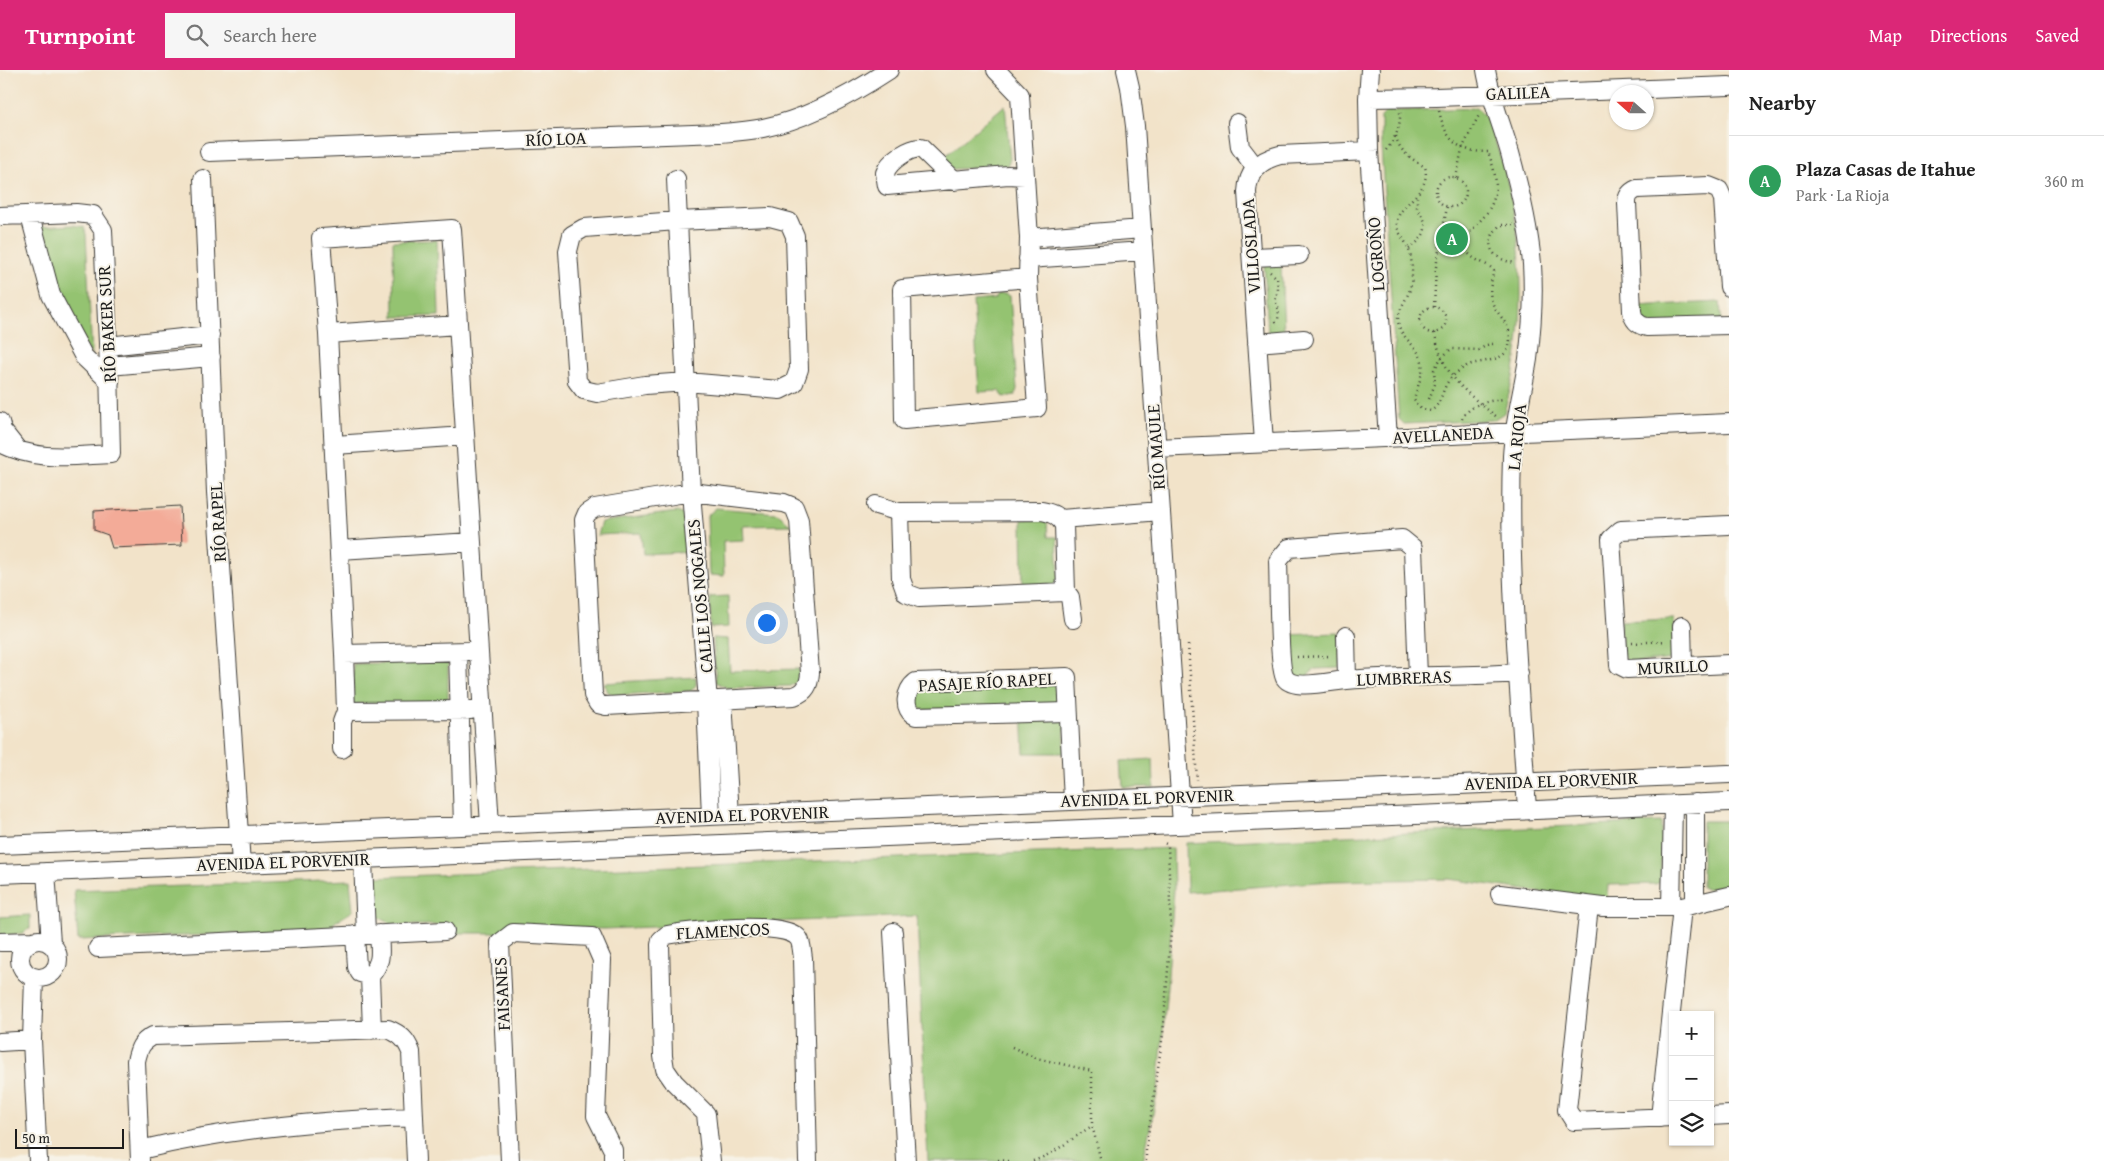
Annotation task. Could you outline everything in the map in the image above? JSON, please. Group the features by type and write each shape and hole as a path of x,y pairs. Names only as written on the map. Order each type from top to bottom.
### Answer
{"street":[{"name":"RÍO LOA","path":"209,152 720,133 763,128 820,108 855,92 889,70"},
{"path":"996,70 1020,95 1029,238 1028,278 1037,408 904,420 902,289 1028,278"},
{"name":"RÍO MAULE","path":"1126,70 1136,126 1182,825"},
{"name":"LOGROÑO","path":"1370,70 1368,151 1388,438"},
{"name":"LA RIOJA","path":"1486,70 1490,94 1509,152 1526,224 1532,266 1528,358 1512,453 1511,524 1527,810"},
{"name":"GALILEA","path":"1368,98 1490,94 1707,78 1729,86"},
{"path":"1237,123 1240,147 1256,168 1268,159 1280,155 1368,151"},
{"name":"VILLOSLADA","path":"1256,168 1249,178 1247,192 1264,443"},
{"path":"955,181 1008,175 1025,176"},
{"name":"RÍO RAPEL","path":"202,179 216,492 241,864"},
{"name":"CALLE LOS NOGALES","path":"676,179 691,492 712,701 730,815"},
{"path":"1729,287 1723,199 1718,190 1709,186 1637,188 1632,191 1627,198 1627,203 1632,311 1634,319 1642,326 1647,327 1729,325"},
{"name":"RÍO BAKER SUR","path":"19,452 52,457 110,454 110,374 103,230 94,215 76,213 30,216"},
{"path":"0,216 30,216 52,295 84,357 110,374 211,357"},
{"path":"770,218 788,222 795,236 799,369 794,382 780,390 686,382 645,385 597,393 584,390 577,381 568,251 572,235 584,228 677,221 770,218"},
{"path":"342,749 342,722 346,711 344,654 335,445 321,238 452,229 490,825"},
{"path":"1029,238 1142,229"},
{"path":"1028,259 1143,251"},
{"path":"1252,257 1299,255"},
{"path":"328,334 458,325"},
{"path":"108,346 210,335"},
{"path":"1257,343 1304,339"},
{"path":"0,422 2,430 19,452"},
{"name":"AVELLANEDA","path":"1156,448 1729,423"},
{"path":"335,445 465,436"},
{"path":"0,443 19,452"},
{"path":"0,455 19,452"},
{"path":"691,492 784,503 794,507 799,520 810,674 806,689 794,696 606,706 598,704 593,695 584,520 587,513 595,508 691,492"},
{"path":"876,505 899,512 1042,511 1050,512 1061,519 1160,511"},
{"path":"899,512 901,579 906,593 911,596 919,598 1066,592"},
{"path":"1061,519 1065,531 1066,592 1070,597 1073,619"},
{"path":"1618,644 1611,539 1621,530 1729,525"},
{"path":"1281,658 1278,561 1289,548 1402,539 1413,548 1418,676"},
{"path":"339,550 472,542"},
{"path":"1682,633 1683,666"},
{"path":"1346,636 1347,680"},
{"name":"MURILLO","path":"1618,644 1619,665 1627,669 1729,664"},
{"path":"344,654 479,651"},
{"path":"458,652 463,826"},
{"name":"LUMBRERAS","path":"1281,658 1284,677 1289,683 1298,686 1347,680 1519,673"},
{"name":"PASAJE RÍO RAPEL","path":"1066,677 1068,712 916,716 910,713 907,708 907,693 916,682 1066,677"},
{"name":"CALLE LOS NOGALES","path":"711,816 712,701"},
{"path":"346,711 483,710"},
{"path":"1068,712 1073,800"},
{"name":"AVENIDA EL PORVENIR","path":"0,845 1729,774"},
{"name":"AVENIDA EL PORVENIR","path":"0,874 1729,802"},
{"path":"1673,804 1672,861 1683,906"},
{"path":"1590,906 1567,1110 1574,1121 1666,1118 1683,906 1695,860 1695,804"},
{"path":"564,822 565,850"},
{"path":"362,860 367,935 357,968 360,973 370,976"},
{"path":"1672,861 1695,860"},
{"path":"33,941 23,948 20,960 24,971 34,978 47,977 57,968 58,955 51,943 46,872"},
{"path":"1500,894 1590,906 1683,906 1729,896"},
{"name":"FLAMENCOS","path":"711,1161 706,1114 674,1082 665,1069 663,1056 661,940 667,934 765,926 786,930 800,939 803,958 808,1161"},
{"path":"98,948 445,931"},
{"path":"893,932 906,1161"},
{"name":"FAISANES","path":"510,1161 500,943 513,933 592,937 602,960 596,1116 613,1150 613,1161"},
{"path":"367,935 380,960 370,976 372,1030"},
{"path":"0,942 39,940 51,943"},
{"path":"34,978 32,1040 38,1161"},
{"path":"414,1117 300,1123 196,1138 140,1156 136,1060 139,1048 144,1040 152,1036 388,1030 399,1034 407,1041 411,1052 414,1117 416,1161"},
{"path":"0,1042 32,1040"},
{"path":"1714,1116 1729,1116"}],"path":[{"path":"1456,178 1462,148 1490,94"},
{"path":"1436,97 1442,125 1450,139 1462,148 1473,152 1509,152"},
{"path":"1368,151 1377,154 1386,150 1396,136 1401,123 1400,98"},
{"path":"1396,136 1407,155 1425,167 1427,175 1417,197 1400,213 1397,224 1400,234 1409,249 1412,269 1411,285 1398,319 1400,330 1422,360 1422,370 1414,399 1421,408 1432,411 1438,406 1446,385 1452,376 1468,365 1499,358 1507,350 1510,339 1508,327 1491,302 1489,292 1494,272 1491,266 1477,261 1467,251 1466,239 1470,230 1480,222 1490,208 1496,193 1494,167 1488,152"},
{"path":"1456,178 1464,186 1466,196 1456,207 1447,207 1439,202 1436,189 1443,180 1456,178"},
{"path":"1409,249 1419,242 1425,231 1424,218 1417,209 1417,197"},
{"path":"1434,307 1436,267 1447,207"},
{"path":"1526,224 1500,226 1493,232 1490,240 1491,251 1498,258 1506,261 1532,266"},
{"path":"1430,307 1440,309 1446,319 1442,330 1435,333 1424,330 1420,321 1422,312 1430,307"},
{"path":"1435,333 1441,359 1465,393 1515,432"},
{"path":"1429,399 1435,384 1434,370 1451,349 1479,350 1487,345 1496,343"},
{"path":"1456,435 1463,417 1470,408 1486,401 1521,397"},
{"path":"1618,644 1682,633"},
{"path":"1188,645 1197,781"},
{"path":"1281,658 1346,655"},
{"path":"1146,1161 1146,1149 1163,1034 1171,931 1168,845 1160,842"},
{"path":"1012,1047 1036,1058 1092,1071 1092,1125 1101,1161"},
{"path":"1033,1161 1044,1158 1064,1146 1092,1125"},
{"path":"998,1160 1008,1161"}],"green space":[{"path":"1005,105 1010,159 1008,165 953,169 943,158"},
{"path":"1477,108 1487,120 1492,131 1505,173 1512,200 1520,255 1521,310 1512,383 1504,413 1493,420 1404,424 1399,419 1381,147 1381,117 1387,111"},
{"path":"73,225 84,227 86,234 92,357 57,290 40,227"},
{"path":"437,240 439,316 394,317 393,241"},
{"path":"1264,263 1281,263 1284,332 1268,334"},
{"path":"999,294 1010,296 1017,389 1015,395 1004,397 999,391 979,392 973,301 995,299"},
{"path":"1720,302 1722,327 1633,331 1632,306"},
{"path":"716,508 777,513 791,525 743,526 744,540 723,541 724,576 709,575 707,516"},
{"path":"677,512 684,515 686,552 643,554 641,533 597,535 601,522"},
{"path":"1022,519 1047,520 1048,537 1057,537 1059,579 1052,587 1023,587"},
{"path":"728,596 729,627 711,628 710,597"},
{"path":"1674,619 1675,659 1630,663 1622,655 1621,621"},
{"path":"1339,633 1340,668 1315,669 1306,677 1296,678 1286,670 1285,635"},
{"path":"713,638 728,639 730,671 799,669 799,680 790,686 727,688 716,682"},
{"path":"448,661 448,702 353,704 353,664"},
{"path":"696,677 696,685 691,691 614,695 608,692 604,683"},
{"path":"1050,680 1064,690 1065,753 1024,753 1022,707 924,710 916,707 914,690"},
{"path":"1153,759 1154,787 1123,787 1121,761"},
{"path":"1702,821 1729,821 1729,885 1706,889 1702,887"},
{"path":"1661,822 1661,882 1655,884 1608,885 1607,898 1575,897 1449,879 1331,881 1187,892 1186,843"},
{"path":"1173,848 1174,890 1158,1090 1143,1161 928,1161 917,916 604,929 514,927 496,933 451,933 451,925 394,925 374,915 375,877"},
{"path":"350,880 353,911 335,922 328,930 78,940 74,890"},
{"path":"30,915 30,928 23,933 0,936 0,917"}],"building":[{"path":"180,506 182,545 112,548 108,535 94,530 94,511"}],"place":[{"name":"Plaza Casas de Itahue","path":"1452,239"}]}
